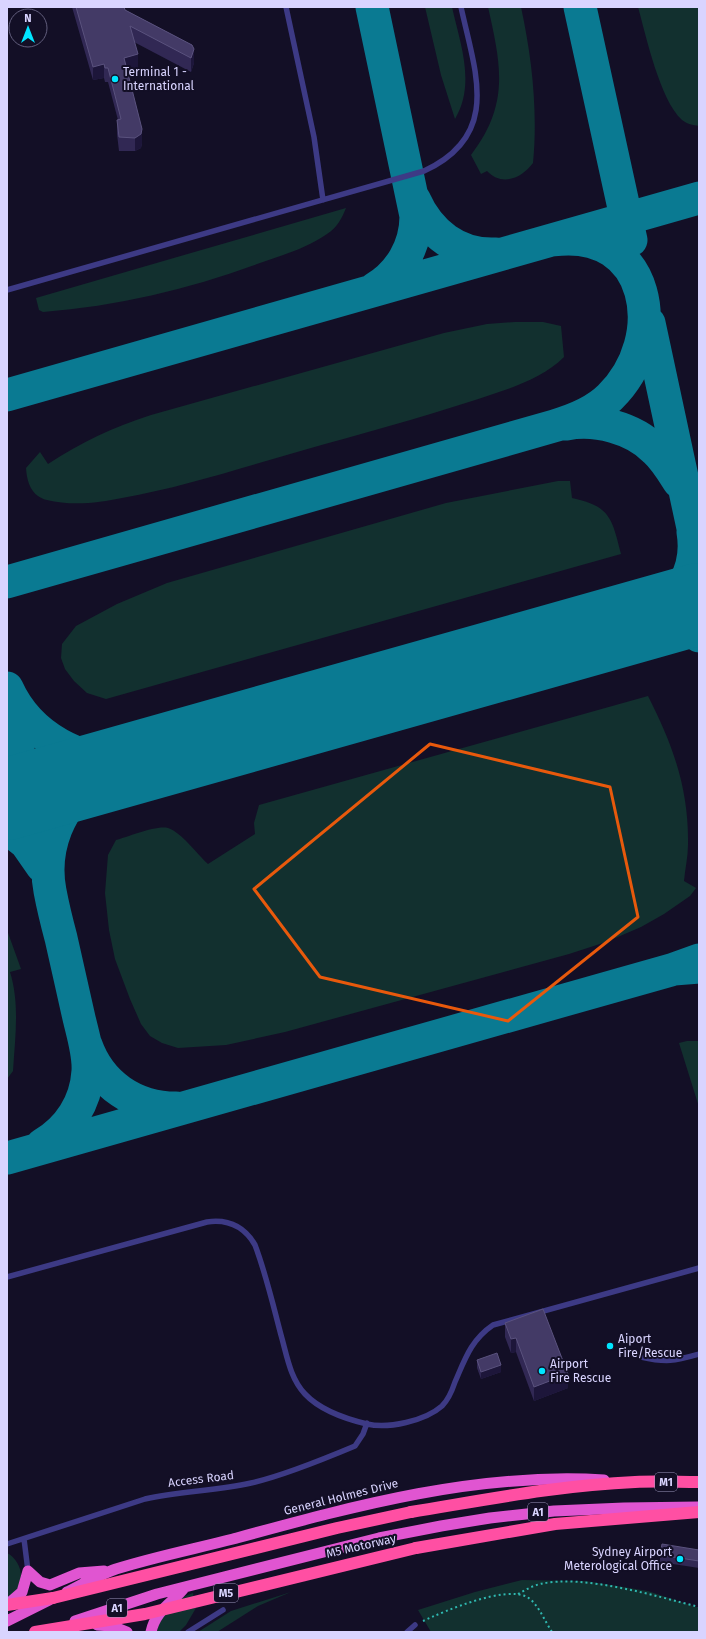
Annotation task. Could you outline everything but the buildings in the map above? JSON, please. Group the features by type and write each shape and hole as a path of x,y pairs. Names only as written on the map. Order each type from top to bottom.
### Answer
{"highway":[{"name":"General Holmes Drive","path":"7,1621 115,1570 342,1509 405,1495 456,1487 517,1481 582,1479 634,1482 699,1482"},
{"name":"M5 Motorway","path":"7,1605 53,1598 337,1528 411,1512 511,1496 634,1482"},
{"name":"A1","path":"51,1632 80,1620 184,1587 380,1538 475,1520 554,1511 699,1507"},
{"name":"M5 Motorway","path":"34,1632 145,1614 416,1548 555,1524 699,1512"},
{"path":"7,1605 22,1592 28,1571 40,1582 50,1586 79,1573 115,1570"},
{"path":"151,1632 158,1614 166,1604 177,1598 184,1587"},
{"path":"65,1632 101,1625 112,1626 127,1632"}],"lane":[{"path":"286,7 314,137 323,200"},
{"path":"7,290 424,171 439,164 464,140 474,118 478,92 461,7"},
{"path":"7,1277 207,1222 217,1220 237,1225 245,1231 255,1245 289,1366 299,1387 316,1404 331,1411 376,1426 396,1424 426,1415 442,1406 451,1394 472,1344 493,1325 699,1268"},
{"path":"641,1357 660,1362 671,1362 699,1354"},
{"name":"Access Road","path":"7,1544 126,1503 250,1484 266,1480 355,1446 363,1434 367,1424"},
{"path":"24,1539 28,1571"},
{"path":"188,1632 223,1610"},
{"path":"407,1632 415,1625"}],"path":[{"path":"518,1594 540,1584 584,1582 657,1596 699,1607"},
{"path":"415,1625 445,1610 472,1601 507,1594 518,1594 528,1597 552,1632"}],"highlighted area":[{"path":"430,744 610,787 638,917 508,1021 320,977 254,889"}],"green space":[{"path":"425,7 452,7 462,49 465,78 465,92 455,119 441,75"},
{"path":"488,7 521,7 531,65 535,124 533,163 523,173 512,179 499,179 487,171 481,174 471,155 492,119 497,101 499,84 499,66"},
{"path":"638,7 699,7 699,126 682,120 674,111 667,98 655,67"},
{"path":"346,208 341,219 331,232 319,239 295,251 207,281 126,301 43,312 39,310 36,298"},
{"path":"543,322 561,326 564,357 533,379 509,389 472,401 214,476 113,500 85,503 66,503 47,500 34,492 27,478 26,468 40,452 48,464 98,436 151,415 444,333 487,324"},
{"path":"558,481 570,481 572,498 585,501 602,510 612,523 621,554 106,699 87,693 74,681 65,669 61,658 62,644 76,626 117,604 167,583 446,503"},
{"path":"648,696 665,732 678,768 686,805 688,825 688,854 684,881 696,888 690,896 664,914 641,927 606,942 569,954 285,1032 226,1045 178,1048 162,1043 150,1036 141,1024 115,959 109,930 105,893 108,855 116,840 156,828 168,828 178,834 208,864 255,834 254,823 259,805"},
{"path":"7,930 21,969 10,972 15,996 16,1034 13,1071 7,1079"},
{"path":"699,1041 699,1107 679,1043"},
{"path":"7,1553 11,1555 19,1567 21,1572 21,1582 7,1601"},
{"path":"522,1580 586,1581 648,1591 699,1608 699,1632 431,1632 418,1610 475,1592"},
{"path":"291,1592 258,1606 217,1632 198,1632 231,1611"},
{"path":"193,1593 196,1608 186,1625 179,1632 157,1632 162,1618 169,1608 180,1599"}],"taxiway":[{"path":"372,7 416,216 413,238 405,258 392,275 374,289"},
{"path":"580,7 631,240"},
{"path":"7,395 699,198"},
{"path":"414,199 428,222 446,240 469,251 482,254 496,254"},
{"path":"7,582 554,426 577,418 598,407 610,397 629,373 640,346 644,318 641,292 630,268 612,251 586,241 553,240"},
{"path":"649,323 699,556"},
{"path":"566,424 589,422 614,426 636,436 646,442 659,454 679,482"},
{"path":"542,646 647,617 659,610 678,593 685,582 693,558 693,532"},
{"path":"635,623 653,620 668,621 683,626 699,636"},
{"path":"7,688 29,721 43,734 59,744 77,753 95,758 115,761 134,761"},
{"path":"10,715 44,865"},
{"path":"42,1145 52,1139 68,1123 74,1114 84,1094 88,1071 88,1058 50,891 48,875 49,859 51,844 56,829 72,802 82,790 95,780 128,766 190,749"},
{"path":"7,828 26,843 42,866"},
{"path":"699,960 674,969 699,967"},
{"path":"7,1158 674,969"},
{"path":"86,1045 100,1072 121,1092 133,1099 147,1104 176,1108"}],"runway":[{"path":"7,799 699,604"}],"place":[{"name":"Terminal 1 - International","path":"115,79"},
{"name":"Aiport Fire/Rescue","path":"610,1346"},
{"name":"Airport Fire Rescue","path":"542,1371"},
{"name":"Sydney Airport Meterological Office","path":"680,1559"}]}
